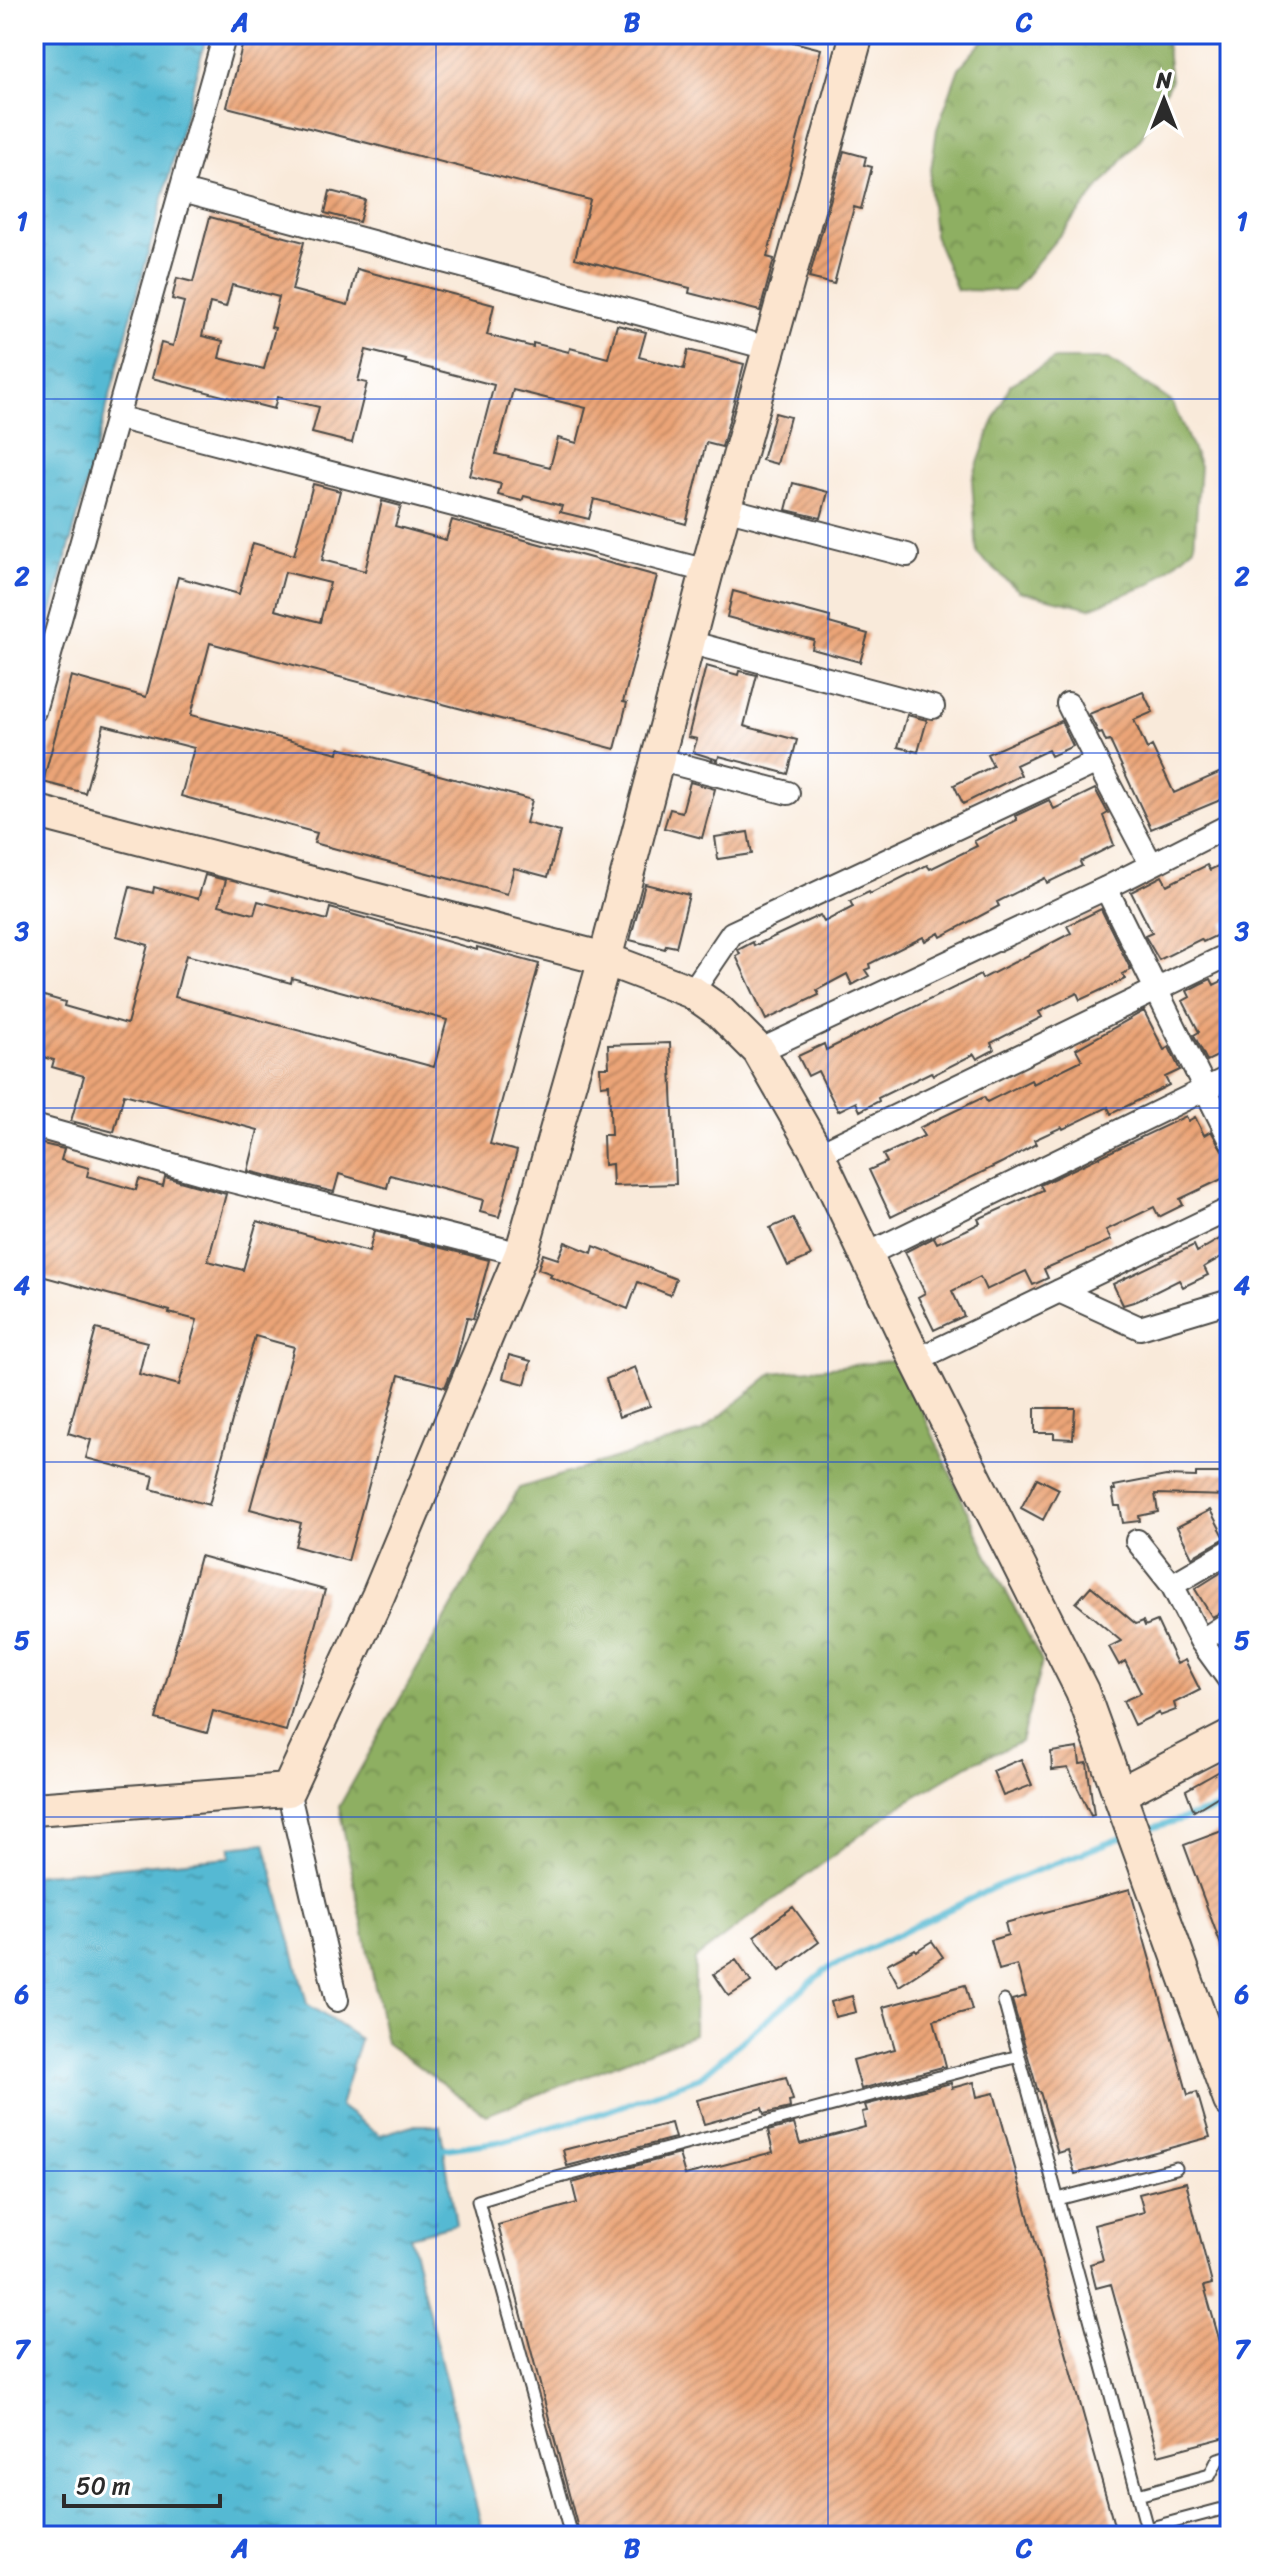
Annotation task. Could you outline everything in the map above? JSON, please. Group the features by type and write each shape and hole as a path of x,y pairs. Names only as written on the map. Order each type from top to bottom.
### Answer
{"street":[{"path":"34,711 225,34"},
{"path":"337,2000 288,1790 378,1596 521,1254 605,959 724,508 857,34"},
{"path":"182,191 768,348"},
{"path":"116,417 707,571"},
{"path":"724,508 907,555"},
{"path":"688,642 933,707"},
{"path":"1068,704 1151,864"},
{"path":"657,759 788,793"},
{"path":"692,992 732,933 1097,762"},
{"path":"34,811 605,959 692,992 719,1011 759,1051 818,1154 916,1360 1082,1691 1230,2101"},
{"path":"759,1051 1106,888 1230,825"},
{"path":"1106,888 1230,1139"},
{"path":"818,1154 1230,954"},
{"path":"866,1255 1230,1077"},
{"path":"34,1126 216,1177 521,1254"},
{"path":"916,1360 1230,1209"},
{"path":"1059,1291 1140,1328 1230,1301"},
{"path":"1137,1541 1172,1585 1201,1641 1230,1681"},
{"path":"1172,1585 1230,1551"},
{"path":"1201,1641 1230,1622"},
{"path":"1119,1794 1230,1737"},
{"path":"34,1809 288,1790"}],"lane":[{"path":"1004,2001 1148,2533 1230,2507"},
{"path":"571,2536 478,2201 1019,2056"},
{"path":"1058,2199 1176,2168"},
{"path":"1138,2495 1210,2475 1218,2459 1230,2456"}],"green space":[{"path":"989,34 1165,34 1171,80 1141,138 1013,291 957,290 934,235 929,184 937,129 959,68"},
{"path":"1055,359 1108,359 1172,402 1200,466 1194,547 1151,584 1090,608 1019,591 977,554 972,480 991,427 1010,385"},
{"path":"899,1360 986,1552 1042,1662 1021,1742 970,1764 898,1807 695,1959 694,2034 486,2115 386,2043 339,1807 519,1488 701,1432 773,1373"}],"water":[{"path":"34,34 207,34 34,679"},
{"path":"265,1843 307,2004 360,2039 340,2106 380,2135 413,2125 440,2125 456,2224 410,2236 484,2536 34,2536 34,1875 230,1857 230,1847"}],"building":[{"path":"245,34 762,34 821,49 767,257 774,259 760,311 689,293 690,288 575,258 590,200 227,107"},
{"path":"844,151 866,157 864,165 872,167 861,209 854,207 834,284 809,278"},
{"path":"330,191 365,200 359,222 325,213"},
{"path":"210,217 304,242 292,290 348,305 357,269 494,305 487,335 533,347 533,343 569,352 570,348 608,358 617,325 646,332 639,357 684,369 688,350 744,364 722,447 706,443 686,524 594,499 589,519 560,512 562,506 524,496 522,501 498,495 501,484 470,476 494,385 366,350 358,381 367,383 352,443 312,433 319,407 277,397 274,409 152,378 161,343 173,346 184,302 172,299 177,278 193,282","holes":["232,285 279,297 271,327 275,328 264,369 219,358 223,341 202,336 210,303 226,307","513,390 586,408 577,443 558,438 550,467 496,454"]},
{"path":"775,413 790,417 777,464 762,460"},
{"path":"793,483 828,492 821,518 786,510"},
{"path":"313,484 340,491 322,560 365,571 382,501 401,506 395,526 446,540 452,520 657,576 623,702 627,703 615,749 210,643 191,715 338,753 339,748 532,800 526,823 560,832 548,877 514,868 507,894 314,843 317,833 181,796 194,748 104,725 85,793 43,782 71,676 146,697 178,577 239,594 253,543 294,555","holes":["285,572 330,583 320,622 275,610"]},
{"path":"733,591 830,617 829,623 868,634 860,662 812,649 814,640 727,617"},
{"path":"706,666 738,675 739,671 757,675 744,726 797,740 788,774 693,752 697,739 688,737"},
{"path":"1143,692 1153,712 1134,720 1147,749 1152,746 1174,793 1230,768 1230,796 1151,829 1110,741 1106,742 1102,733 1099,734 1089,714"},
{"path":"907,715 927,720 918,752 898,747"},
{"path":"1061,721 1073,746 1051,756 1048,750 1016,765 1021,775 963,804 954,785 993,766 987,754"},
{"path":"690,782 715,789 702,838 664,828 670,809 682,812"},
{"path":"1095,789 1108,813 1103,816 1114,845 1080,862 1082,866 1047,883 1045,878 997,902 999,906 941,937 939,933 925,941 923,937 869,964 870,968 865,970 869,976 852,985 847,974 817,990 819,995 766,1020 736,956 740,954 738,950 753,942 754,946 820,915 824,922 853,907 850,901 927,865 930,869 977,846 974,841 1017,820 1015,816 1049,800 1054,809"},
{"path":"748,832 752,854 718,859 715,837"},
{"path":"1230,860 1230,920 1222,924 1226,931 1203,942 1201,939 1159,960 1145,936 1152,933 1131,892 1162,876 1167,885 1207,865 1210,870"},
{"path":"205,875 226,880 219,905 254,914 258,901 327,920 330,908 477,950 477,947 539,964 490,1144 517,1151 499,1217 480,1212 483,1200 390,1175 387,1188 339,1174 334,1192 248,1171 258,1130 124,1094 114,1132 71,1121 84,1076 52,1067 54,1060 34,1055 34,993 65,1002 64,1006 127,1024 148,945 117,936 130,887 153,893 154,887 198,899","holes":["186,955 291,983 292,978 447,1020 434,1067 175,997"]},
{"path":"645,884 689,895 676,947 666,945 665,949 630,940"},
{"path":"1101,909 1131,970 1122,974 1125,979 1080,1000 1077,993 1039,1012 1042,1017 991,1043 994,1050 977,1059 974,1054 933,1075 931,1072 878,1098 879,1101 860,1111 856,1102 838,1111 818,1071 808,1076 798,1056 824,1044 826,1050 980,975 982,979 1071,933 1067,926"},
{"path":"1230,977 1230,1050 1207,1061 1194,1035 1199,1032 1183,1001 1190,997 1187,991 1200,984 1211,979 1214,985"},
{"path":"1144,1011 1164,1050 1169,1047 1180,1070 1165,1077 1169,1085 1111,1114 1108,1107 1034,1140 1036,1144 1003,1162 891,1217 869,1170 887,1162 883,1155 924,1136 919,1128 984,1097 987,1102 1082,1060 1076,1049"},
{"path":"670,1043 676,1184 613,1186 612,1164 604,1165 603,1135 611,1135 609,1084 601,1085 600,1067 609,1067 608,1045"},
{"path":"1186,1116 1188,1121 1195,1117 1204,1135 1211,1131 1222,1150 1230,1153 1230,1175 1180,1199 1183,1205 1159,1217 1154,1207 1106,1230 1111,1240 1044,1269 1048,1278 1033,1285 1026,1271 986,1290 980,1277 952,1291 964,1316 934,1330 918,1297 925,1293 905,1252 934,1237 937,1243 966,1230 980,1223 978,1219 1043,1190 1040,1185"},
{"path":"34,1142 64,1149 61,1160 89,1168 87,1176 136,1190 139,1179 163,1186 165,1177 226,1194 208,1261 243,1270 257,1221 369,1252 374,1231 489,1260 473,1319 467,1318 456,1361 445,1387 399,1375 348,1561 295,1546 301,1523 250,1509 294,1347 255,1336 209,1505 151,1489 154,1476 86,1458 91,1440 68,1433 96,1329 147,1342 139,1374 179,1385 197,1320 34,1274"},
{"path":"793,1218 811,1256 788,1266 770,1228"},
{"path":"1230,1233 1230,1252 1204,1267 1208,1275 1183,1287 1179,1280 1123,1305 1113,1284 1194,1245 1197,1252"},
{"path":"565,1242 592,1253 594,1246 676,1279 670,1295 638,1282 628,1309 550,1277 552,1274 538,1269 543,1254 558,1259"},
{"path":"509,1355 531,1361 525,1384 503,1378"},
{"path":"635,1367 650,1406 619,1417 606,1379"},
{"path":"1035,1408 1075,1408 1073,1439 1054,1438 1054,1433 1035,1433"},
{"path":"1196,1473 1230,1473 1230,1496 1155,1494 1158,1512 1139,1516 1140,1521 1123,1523 1120,1506 1115,1506 1114,1486 1166,1476 1196,1477"},
{"path":"1037,1478 1059,1489 1043,1520 1021,1508"},
{"path":"1210,1510 1225,1538 1192,1557 1177,1527"},
{"path":"200,1556 325,1590 286,1731 213,1711 207,1733 156,1719"},
{"path":"1230,1567 1230,1608 1212,1617 1195,1589"},
{"path":"1091,1586 1136,1624 1143,1621 1145,1626 1157,1621 1177,1664 1185,1660 1200,1690 1174,1703 1176,1710 1160,1716 1159,1713 1134,1725 1123,1701 1141,1693 1125,1661 1119,1665 1109,1647 1121,1641 1076,1603"},
{"path":"1078,1748 1080,1764 1087,1763 1094,1815 1091,1816 1068,1768 1052,1770 1051,1752"},
{"path":"1021,1759 1032,1785 1003,1796 993,1771"},
{"path":"1225,1768 1230,1777 1230,1789 1194,1811 1186,1790"},
{"path":"1230,1828 1230,1963 1228,1964 1184,1845"},
{"path":"1130,1889 1188,2095 1197,2092 1210,2137 1075,2174 1068,2150 1058,2153 1012,2000 1026,1996 1017,1965 999,1970 991,1940 1008,1935 1005,1923"},
{"path":"793,1907 819,1942 780,1971 754,1936"},
{"path":"932,1941 943,1957 899,1986 887,1964"},
{"path":"736,1960 751,1982 729,1996 714,1974"},
{"path":"965,1985 972,2010 934,2020 946,2066 861,2089 853,2060 895,2049 883,2007"},
{"path":"852,1996 856,2012 835,2017 831,2002"},
{"path":"786,2077 793,2100 789,2101 790,2108 764,2114 762,2108 704,2124 697,2100"},
{"path":"974,2082 977,2097 994,2093 1117,2536 580,2536 498,2225 577,2203 572,2183 679,2154 685,2175 773,2152 768,2131 794,2124 800,2144 865,2127 862,2112 867,2111 865,2105 951,2083 952,2088"},
{"path":"671,2123 675,2138 567,2166 563,2150"},
{"path":"1186,2182 1212,2284 1204,2286 1226,2363 1230,2362 1230,2436 1158,2455 1111,2284 1096,2288 1090,2264 1103,2260 1094,2225 1144,2212 1139,2194"}],"waterway":[{"path":"1141,1831 1230,1805"},
{"path":"437,2150 504,2141 602,2113 700,2077 825,1970 997,1886 1123,1837"}]}
